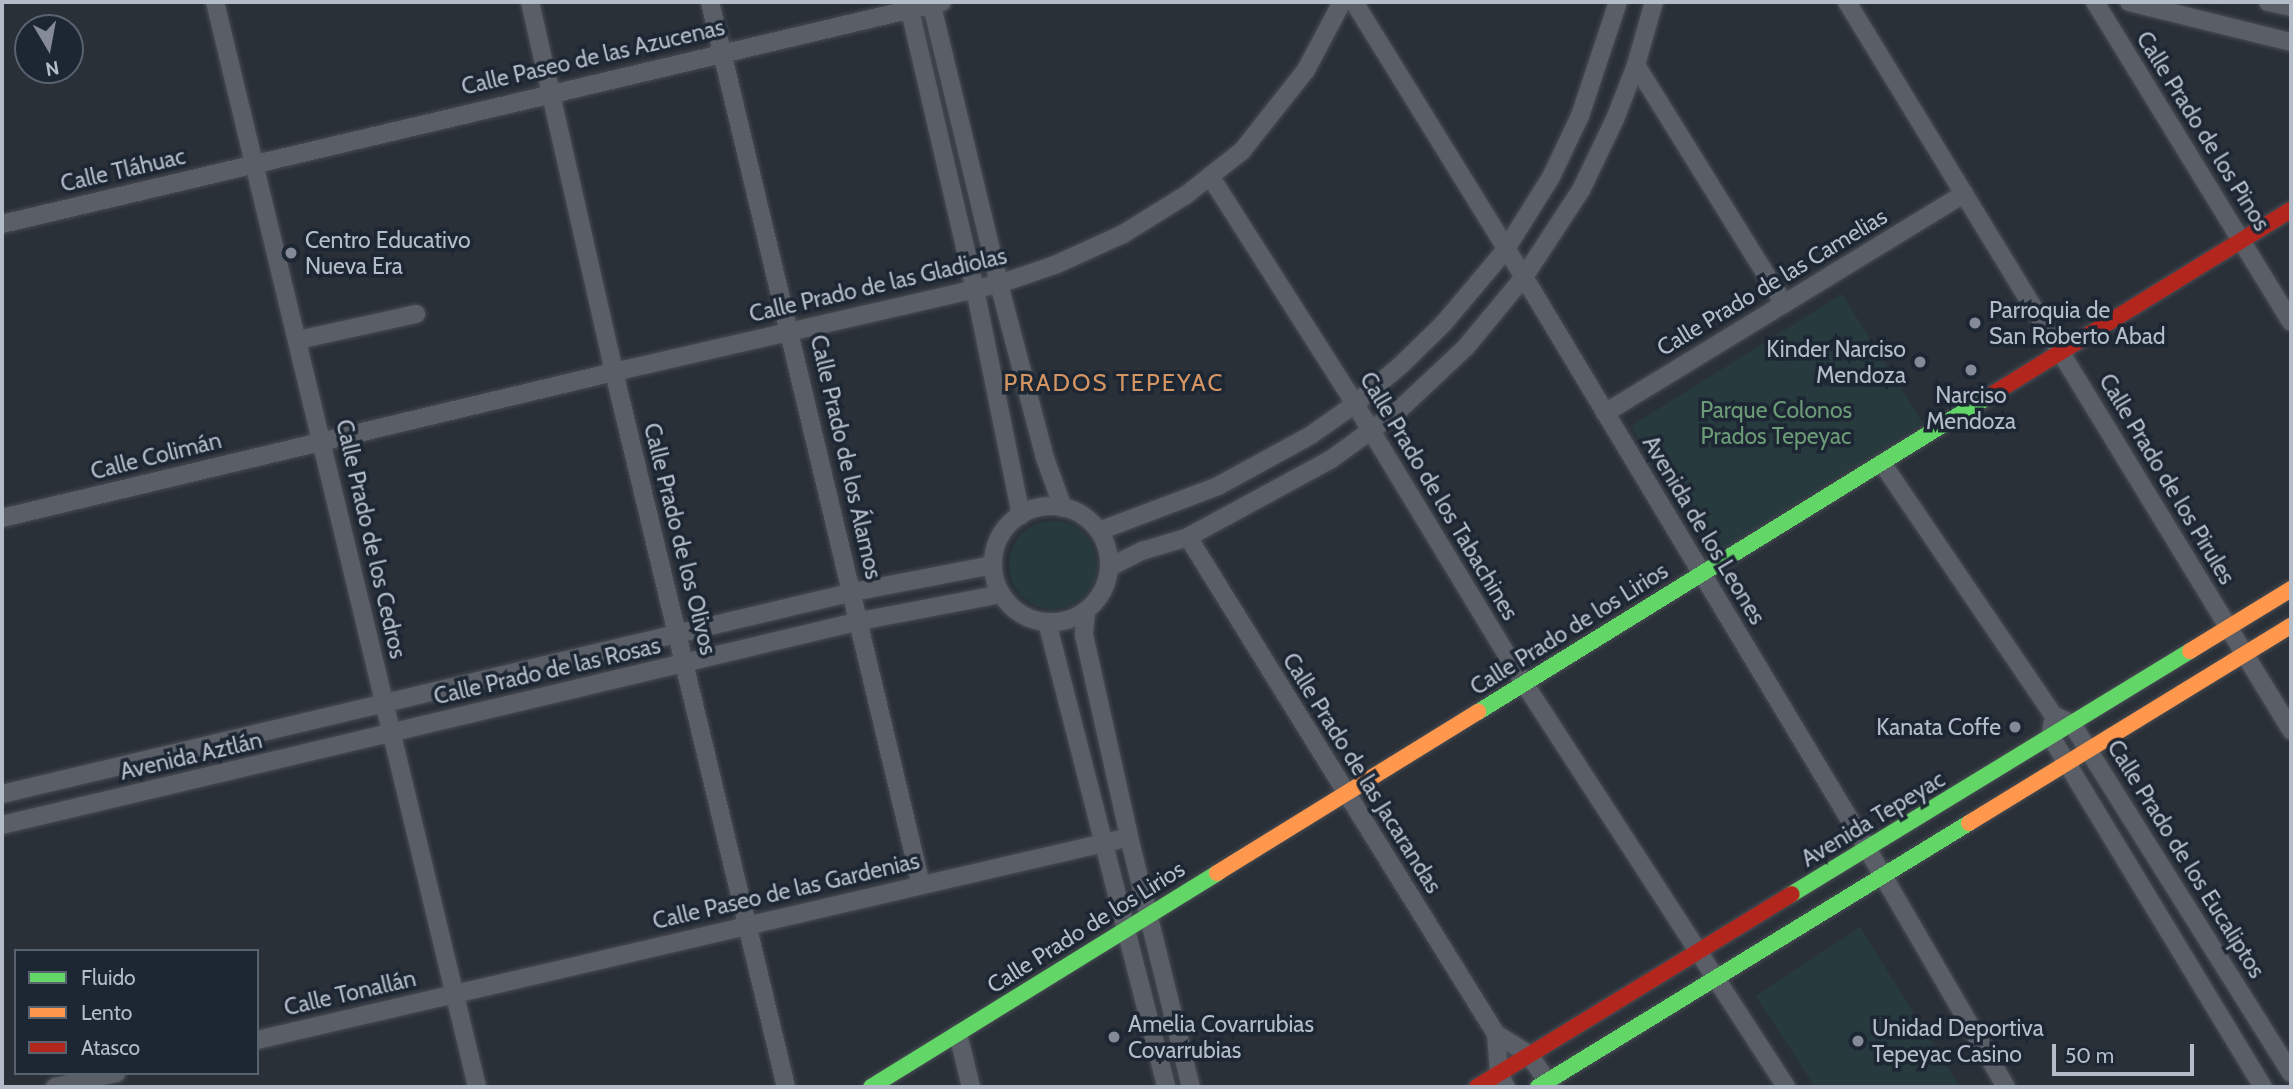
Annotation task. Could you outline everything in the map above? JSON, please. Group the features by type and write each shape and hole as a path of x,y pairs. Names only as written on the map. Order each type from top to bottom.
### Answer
{"street":[{"name":"Calle Prado de los Cedros","path":"215,2 477,1087"},
{"name":"Calle Prado de los Olivos","path":"530,2 614,372 786,1087"},
{"name":"Calle Prado de los Álamos","path":"710,2 792,331 921,884"},
{"name":"Calle Prado de las Gladiolas","path":"322,441 999,284 1058,264 1123,234 1210,176 1242,151 1292,89 1326,36 1342,2"},
{"name":"Avenida de los Leones","path":"1354,2 1524,277 1868,850 2006,1087"},
{"path":"1099,531 1178,503 1241,474 1311,435 1355,404 1435,331 1506,249 1550,177 1580,116 1618,2"},
{"path":"1110,567 1142,551 1188,537 1268,496 1371,432 1466,347 1524,277 1581,190 1615,119 1636,65 1654,2"},
{"name":"Calle Prado de los Pirules","path":"1847,2 2291,730"},
{"name":"Calle Prado de los Pinos","path":"2095,2 2291,322"},
{"path":"2129,2 2291,42"},
{"path":"2268,2 2291,7"},
{"name":"Calle Paseo de las Azucenas","path":"256,163 909,6 935,3"},
{"path":"935,3 999,284 1045,458 1063,508"},
{"path":"909,6 975,289 1021,515"},
{"path":"1636,65 1784,304"},
{"name":"Calle Tláhuac","path":"2,224 256,163"},
{"name":"Calle Prado de los Tabachines","path":"1210,176 1355,404 1524,683 1786,1087"},
{"name":"Calle Prado de las Camelias","path":"1605,413 1964,194"},
{"name":"Calle Prado de los Lirios","path":"871,1087 2291,211"},
{"path":"298,340 416,314"},
{"name":"Calle Colimán","path":"2,518 322,441"},
{"path":"1882,463 2053,715 2072,724"},
{"path":"1041,507 1063,508 1084,516 1099,531 1109,554 1110,567 1103,592 1086,611 1068,620 1047,622 1016,611 1001,594 993,565 1000,537 1021,515 1041,507"},
{"name":"Calle Prado de las Jacarandas","path":"1188,537 1496,1034 1502,1080"},
{"name":"Calle Prado de las Rosas","path":"384,701 853,592 993,565"},
{"name":"Avenida Tepeyac","path":"1477,1087 1502,1080 1529,1055 2291,589"},
{"name":"Calle Prado de las Rosas","path":"392,733 860,621 1001,594"},
{"path":"1086,611 1084,635 1129,837 1191,1087"},
{"path":"1047,622 1166,1087"},
{"path":"1545,1085 1882,875 2291,626"},
{"name":"Avenida Aztlán","path":"2,794 384,701"},
{"path":"2053,715 2051,737 2263,1087"},
{"name":"Calle Prado de los Eucaliptos","path":"2072,724 2291,1073"},
{"name":"Avenida Aztlán","path":"2,825 392,733"},
{"name":"Calle Paseo de las Gardenias","path":"455,995 747,924 1129,837"},
{"name":"Calle Tonallán","path":"259,1040 455,995"},
{"path":"958,1034 971,1087"},
{"name":"Calle Prado de las Jacarandas","path":"1496,1034 1529,1055 1545,1085"},
{"path":"55,1087 107,1075"}],"green space":[{"name":"Parque Colonos Prados Tepeyac","path":"1842,294 1923,424 1712,556 1631,426"},
{"path":"1053,521 1070,524 1084,534 1094,548 1097,565 1094,582 1084,596 1070,606 1053,609 1036,606 1022,596 1012,582 1009,565 1012,548 1022,534 1036,524"},
{"name":"Unidad Deportiva Tepeyac Casino","path":"1860,927 1960,1087 1815,1087 1756,996"}],"traffic: fast":[{"path":"1478,712 1991,395"},
{"path":"1792,894 2190,651"},
{"path":"1538,1087 1969,823"},
{"path":"871,1087 1217,873"}],"traffic: slow":[{"path":"2190,651 2291,589"},
{"path":"1969,823 2291,626"},
{"path":"1217,873 1478,712"}],"traffic: jam":[{"path":"1991,395 2291,210"},
{"path":"1477,1087 1792,894"}],"place":[{"name":"Centro Educativo Nueva Era","path":"291,253"},
{"name":"Parroquia de San Roberto Abad","path":"1975,323"},
{"name":"Kinder Narciso Mendoza","path":"1920,362"},
{"name":"Narciso Mendoza","path":"1971,370"},
{"name":"Kanata Coffe","path":"2015,727"},
{"name":"Amelia Covarrubias Covarrubias","path":"1114,1037"},
{"name":"Unidad Deportiva Tepeyac Casino","path":"1858,1041"}],"district":[{"name":"PRADOS TEPEYAC","path":"1114,383"}]}
